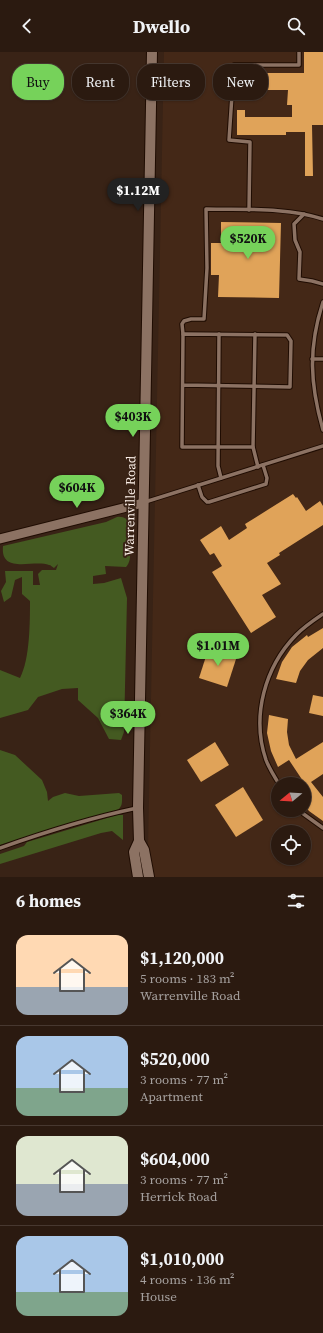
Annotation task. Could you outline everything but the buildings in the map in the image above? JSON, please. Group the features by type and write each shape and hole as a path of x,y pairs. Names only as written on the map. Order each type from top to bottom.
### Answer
{"main road":[{"name":"Warrenville Road","path":"138,877 134,852 138,841 152,52"},
{"name":"Warrenville Road","path":"138,841 144,850 149,877"}],"street":[{"path":"0,539 143,503"}],"lane":[{"path":"249,210 250,142 229,140 234,64 299,65 299,52"},
{"path":"253,447 182,447 182,324 184,320 204,319 207,268 206,209 285,211 323,217"},
{"path":"304,214 294,224 294,240 300,252 299,279 323,284"},
{"path":"323,302 315,328 312,359 314,390 323,430"},
{"path":"183,334 287,335 290,341 290,387 183,386"},
{"path":"219,334 218,466 221,478"},
{"path":"255,334 253,447 258,467"},
{"path":"312,359 323,359"},
{"path":"143,503 323,446"},
{"path":"198,485 202,497 207,502 210,502 266,484 267,478 263,465"},
{"path":"275,777 266,759 262,743 260,724 262,697 270,672 281,653 297,634 323,614"},
{"path":"0,848 29,837 100,816 138,808"},
{"path":"308,817 323,828"}],"shaded area":[{"path":"164,52 323,52 323,877 154,877 148,848 163,100 205,100 205,64 164,64"}],"green space":[{"path":"117,517 125,518 131,524 128,532 130,560 126,567 105,566 106,574 93,576 93,584 104,583 121,578 127,598 124,732 121,740 109,739 98,718 78,700 78,688 62,689 38,697 28,710 0,718 0,670 20,678 28,651 30,619 30,601 22,594 22,577 15,580 11,597 4,602 1,591 6,582 5,571 33,571 33,585 40,585 38,574 42,570 56,570 58,564 54,568 50,565 43,564 12,563 7,560 4,555 3,546 106,522"},
{"path":"0,750 15,755 42,780 47,792 48,801 53,797 65,793 79,796 119,793 122,795 121,806 117,810 0,845"},
{"path":"117,815 123,815 123,840 112,831 101,833 0,864 0,854 24,846 27,842"}]}
